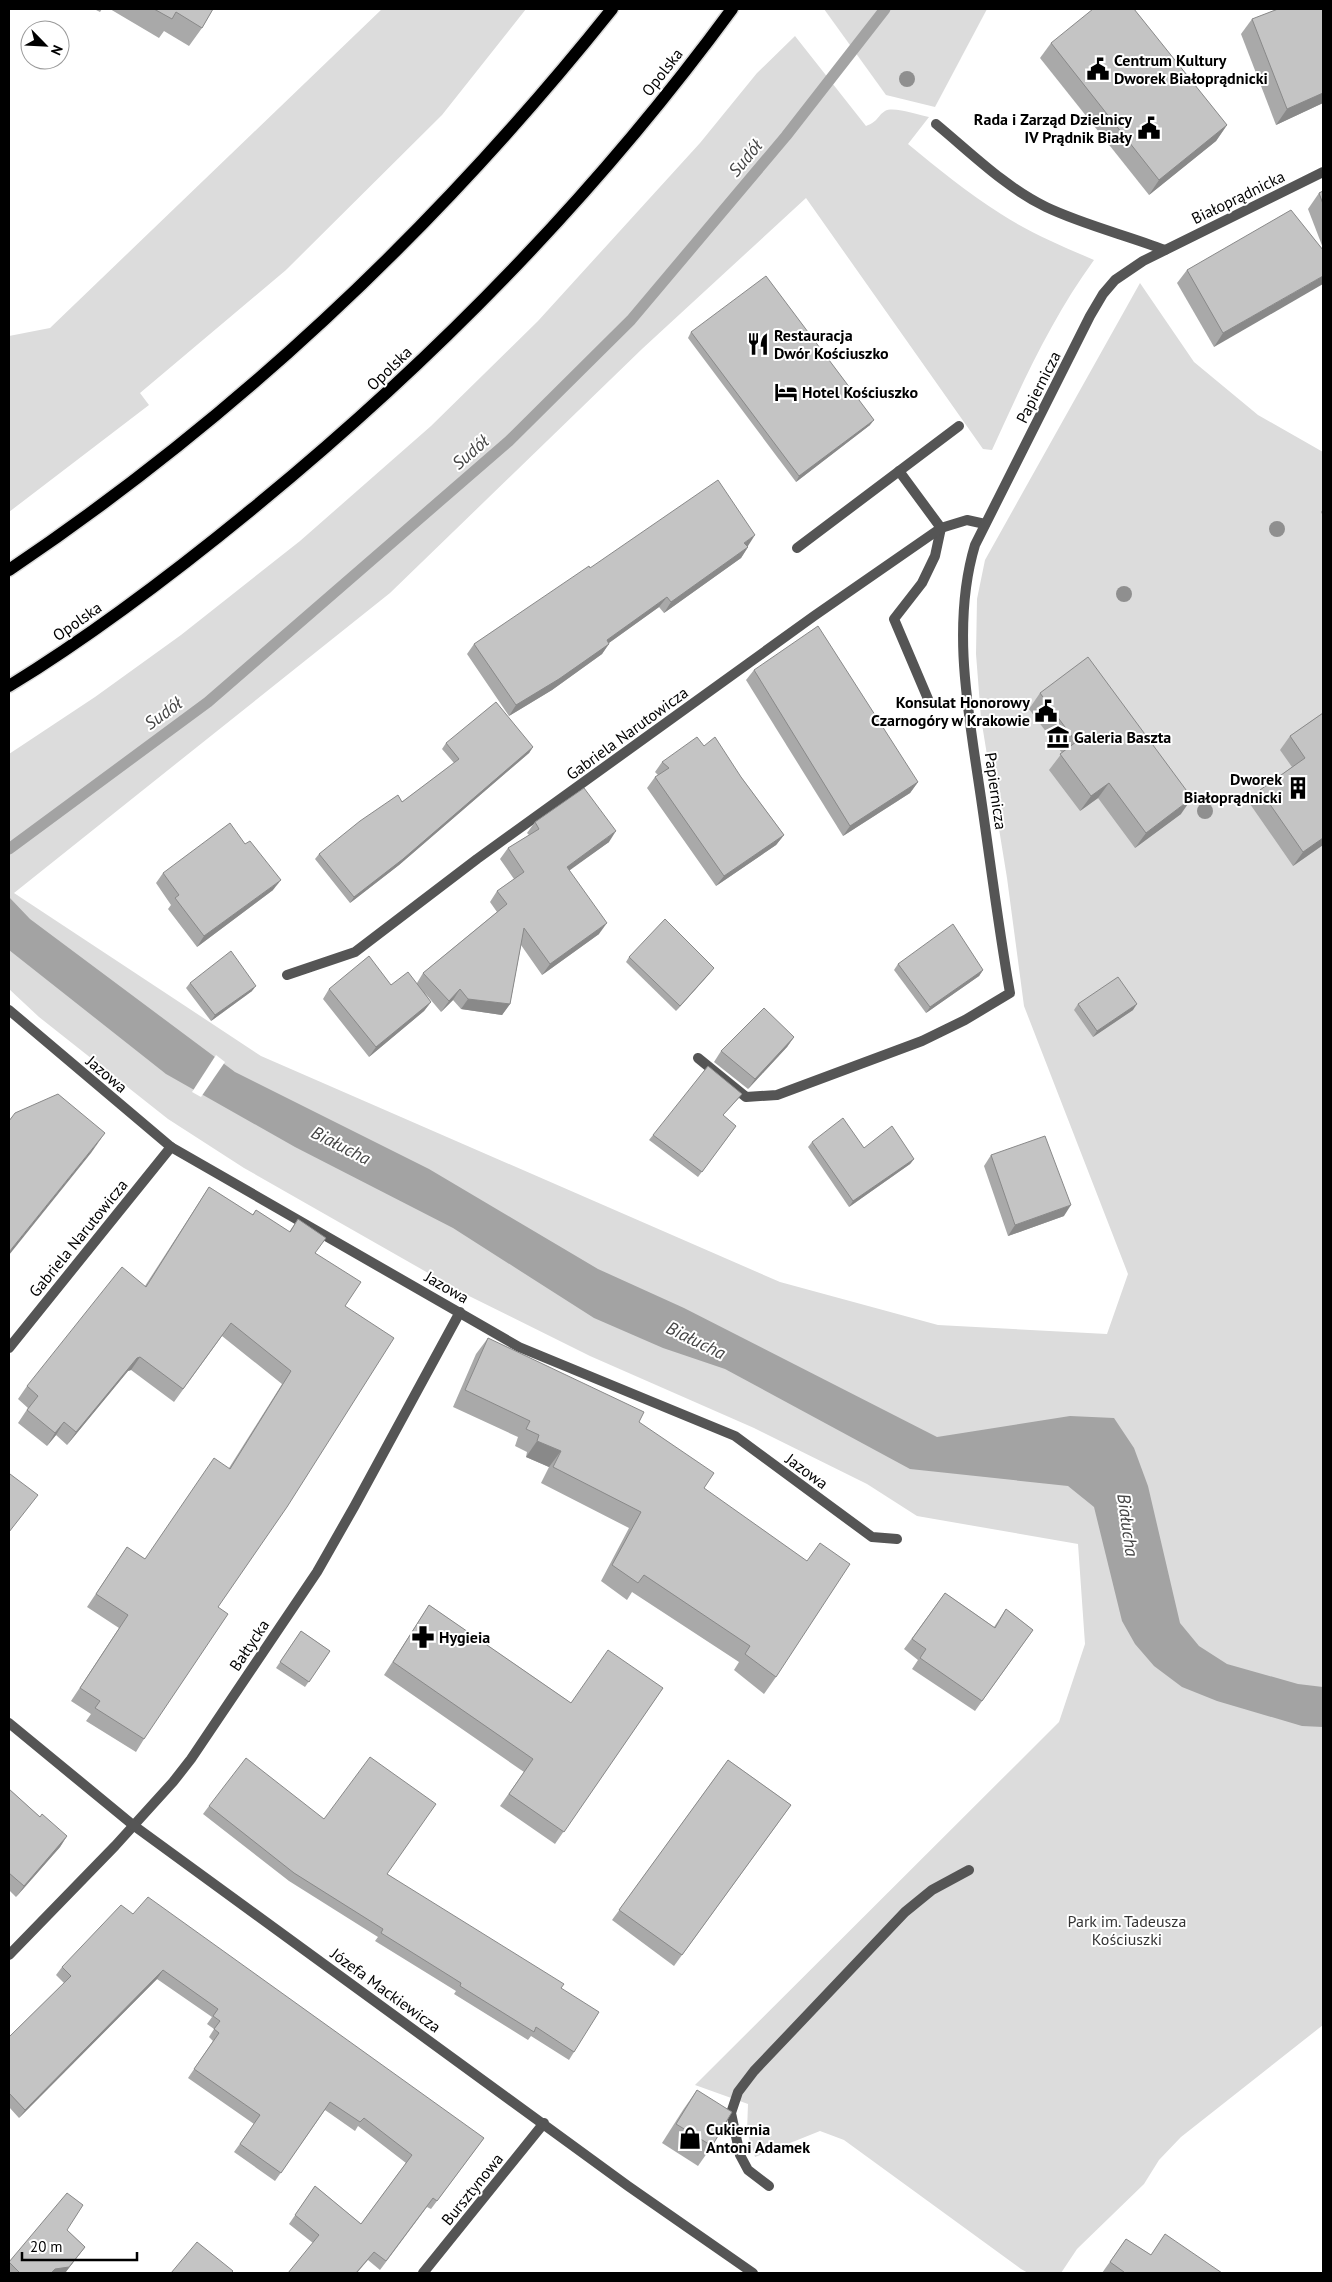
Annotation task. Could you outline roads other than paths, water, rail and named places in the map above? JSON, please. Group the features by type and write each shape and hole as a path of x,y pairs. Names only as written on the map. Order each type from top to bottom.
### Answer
{"main road":[{"path":"9,570 110,498 204,425 339,306 442,206 565,68 612,9"},
{"name":"Opolska","path":"9,686 102,623 201,551 291,477 378,401 510,272 606,166 667,93 732,9"}],"street":[{"path":"936,124 1001,178 1032,199 1074,218 1166,250"},
{"name":"Białoprądnicka","path":"1166,250 1323,172"},
{"name":"Papiernicza","path":"698,1058 746,1096 777,1095 922,1041 965,1020 1010,993 968,704 965,657 965,585 975,545 1090,316 1103,294 1115,280 1143,261 1166,250"},
{"path":"797,548 959,426"},
{"path":"899,471 941,528 935,556 922,583 894,619 928,699"},
{"name":"Gabriela Narutowicza","path":"287,975 355,952 477,859 806,622 941,528 967,520 985,524"},
{"name":"Jazowa","path":"9,1010 171,1147 519,1347 735,1436 872,1537 897,1539"},
{"name":"Gabriela Narutowicza","path":"9,1348 171,1147"},
{"name":"Bałtycka","path":"9,1955 173,1782 190,1759 316,1572 354,1507 460,1312"},
{"name":"Józefa Mackiewicza","path":"9,1723 133,1825 628,2186 753,2273"},
{"path":"769,2186 748,2170 740,2155 731,2113 738,2092 754,2071 906,1912 932,1890 969,1870"},
{"name":"Bursztynowa","path":"422,2273 544,2123"}],"water":[{"name":"Białucha","path":"9,897 30,919 235,1072 429,1169 598,1269 684,1308 937,1437 1070,1416 1114,1418 1134,1448 1148,1486 1180,1623 1199,1646 1227,1664 1298,1684 1323,1687 1323,1727 1302,1726 1217,1701 1182,1687 1154,1666 1135,1644 1122,1621 1094,1507 1068,1486 910,1469 725,1369 663,1348 594,1318 453,1228 295,1147 166,1074 9,950"}],"waterway":[{"name":"Sudół","path":"9,849 208,702 509,441 631,320 786,136 885,9"}],"place":[{"name":"Centrum Kultury Dworek Białoprądnicki","path":"1098,69"},
{"name":"Rada i Zarząd Dzielnicy IV Prądnik Biały","path":"1149,128"},
{"name":"Restauracja Dwór Kościuszko","path":"758,344"},
{"name":"Hotel Kościuszko","path":"786,392"},
{"name":"Konsulat Honorowy Czarnogóry w Krakowie","path":"1046,711"},
{"name":"Galeria Baszta","path":"1058,737"},
{"name":"Dworek Białoprądnicki","path":"1298,788"},
{"name":"Hygieia","path":"423,1637"},
{"name":"Cukiernia Antoni Adamek","path":"690,2138"}],"park label":[{"name":"Park im. Tadeusza Kościuszki","path":"1127,1930"}]}
